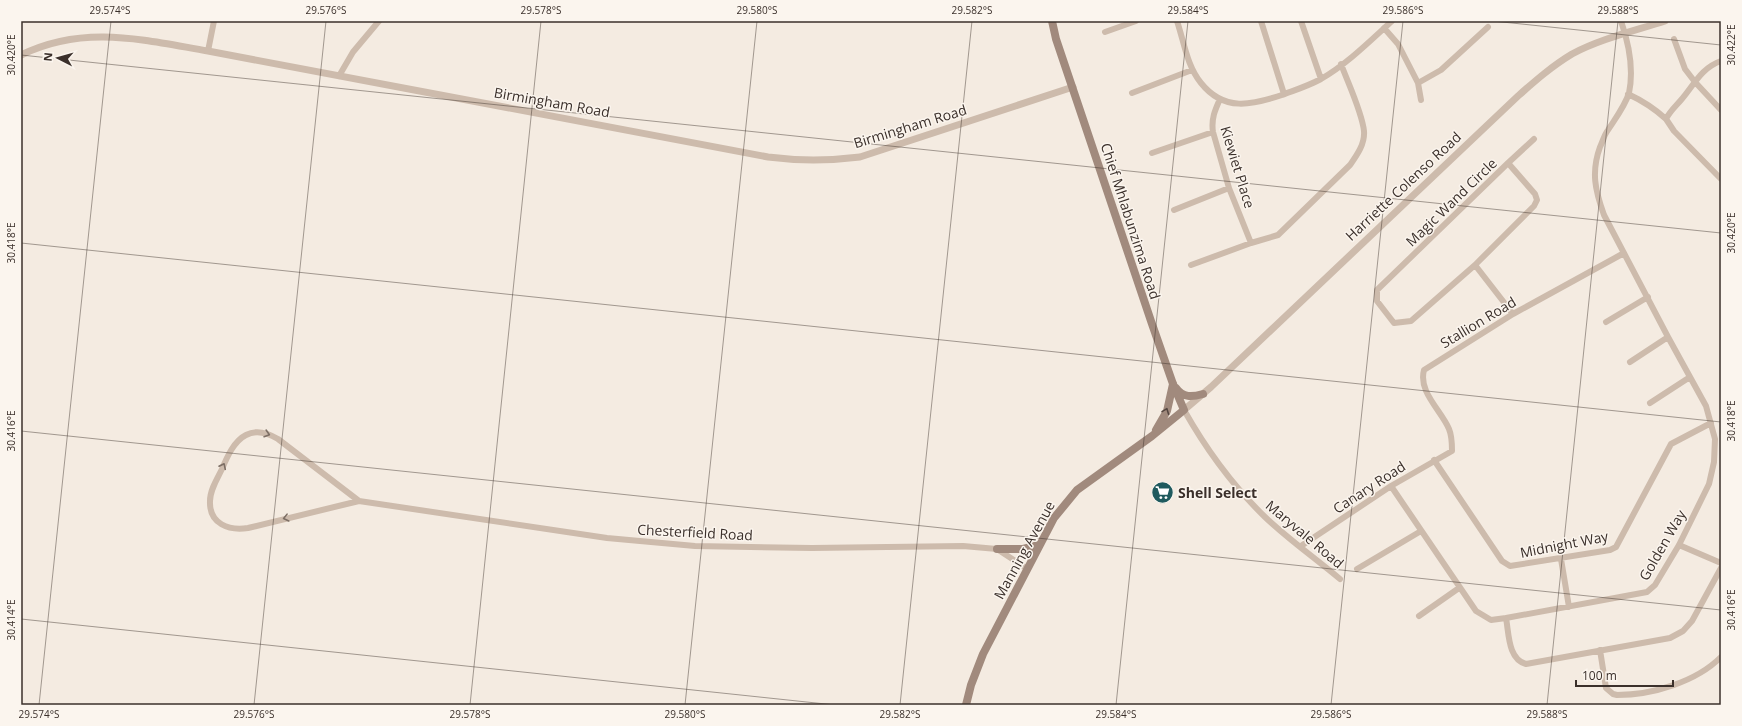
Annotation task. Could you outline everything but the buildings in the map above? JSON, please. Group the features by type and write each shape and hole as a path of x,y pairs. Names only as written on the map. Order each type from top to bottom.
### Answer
{"main road":[{"name":"Chief Mhlabunzima Road","path":"1046,21 1056,40 1073,87 1173,384 1184,410"},
{"name":"Chief Mhlabunzima Road","path":"1052,21 1056,40"},
{"path":"1173,384 1178,391 1187,396 1203,394"},
{"path":"1152,436 1166,411 1173,384"},
{"name":"Manning Avenue","path":"966,705 971,685 983,654 1026,568 1054,518 1077,490 1152,436 1184,410"},
{"path":"997,549 1023,549 1039,545"}],"street":[{"path":"208,51 214,21"},
{"path":"339,76 353,52 379,21"},
{"path":"1105,32 1136,21"},
{"path":"1177,21 1192,70 1201,84 1220,99 1235,104 1246,105 1300,89 1321,79 1392,21"},
{"path":"1261,21 1284,94"},
{"path":"1301,21 1321,79"},
{"name":"Golden Way","path":"1390,486 1476,611 1482,616 1492,620 1647,592 1655,585 1679,545 1709,484 1714,462 1715,440 1706,406 1624,254 1604,215 1597,196 1594,179 1596,160 1606,133 1628,94 1631,75 1626,34 1621,21"},
{"name":"Harriette Colenso Road","path":"1184,410 1203,394 1524,91 1559,62 1603,41 1665,21"},
{"path":"1384,28 1398,44 1418,83 1421,100"},
{"path":"1418,83 1441,70 1488,28"},
{"name":"Birmingham Road","path":"21,55 56,42 82,37 104,36 134,39 208,51 768,157 800,161 860,158 1073,87"},
{"path":"1674,39 1683,64 1695,82 1721,110"},
{"path":"1666,119 1668,114 1682,100 1703,71 1712,64 1721,61"},
{"path":"1191,265 1251,242 1272,237 1283,231 1350,164 1357,155 1362,144 1364,132 1361,118 1341,64"},
{"path":"1132,93 1192,70"},
{"path":"1628,94 1654,108 1666,119 1674,131 1721,179"},
{"name":"Kiewiet Place","path":"1220,99 1214,113 1212,124 1213,132 1229,188 1251,242"},
{"path":"1152,153 1213,132"},
{"path":"1508,163 1534,139"},
{"name":"Magic Wand Circle","path":"1508,163 1535,194 1537,200 1534,206 1475,265 1411,321 1394,323 1377,301 1377,290 1508,163"},
{"path":"1174,210 1229,188"},
{"name":"Stallion Road","path":"1452,451 1452,438 1448,428 1424,386 1422,377 1424,370 1513,314 1624,254"},
{"path":"1475,265 1513,314"},
{"path":"1606,322 1648,297"},
{"path":"1630,362 1668,337"},
{"path":"1650,403 1690,377"},
{"name":"Maryvale Road","path":"1184,410 1206,447 1229,477 1265,517 1340,579"},
{"name":"Midnight Way","path":"1434,460 1504,564 1510,566 1561,559 1610,550 1616,547 1671,444 1711,423"},
{"name":"Chesterfield Road","path":"359,502 278,439 269,434 256,432 239,439 234,446 214,486 210,500 216,520 225,527 233,530 248,528 359,502 607,538 695,546 799,548 963,546 997,549 1026,568"},
{"name":"Canary Road","path":"1301,546 1390,486 1452,451"},
{"path":"1357,570 1421,530"},
{"path":"1679,545 1721,563"},
{"path":"1561,559 1569,607"},
{"path":"1506,618 1512,653 1526,664 1664,640 1683,631 1692,621 1721,568"},
{"path":"1419,616 1459,588"},
{"path":"1600,650 1606,688 1613,694 1617,695 1656,689 1686,681 1700,674 1721,657"}],"place":[{"name":"Shell Select","path":"1163,492"}]}
